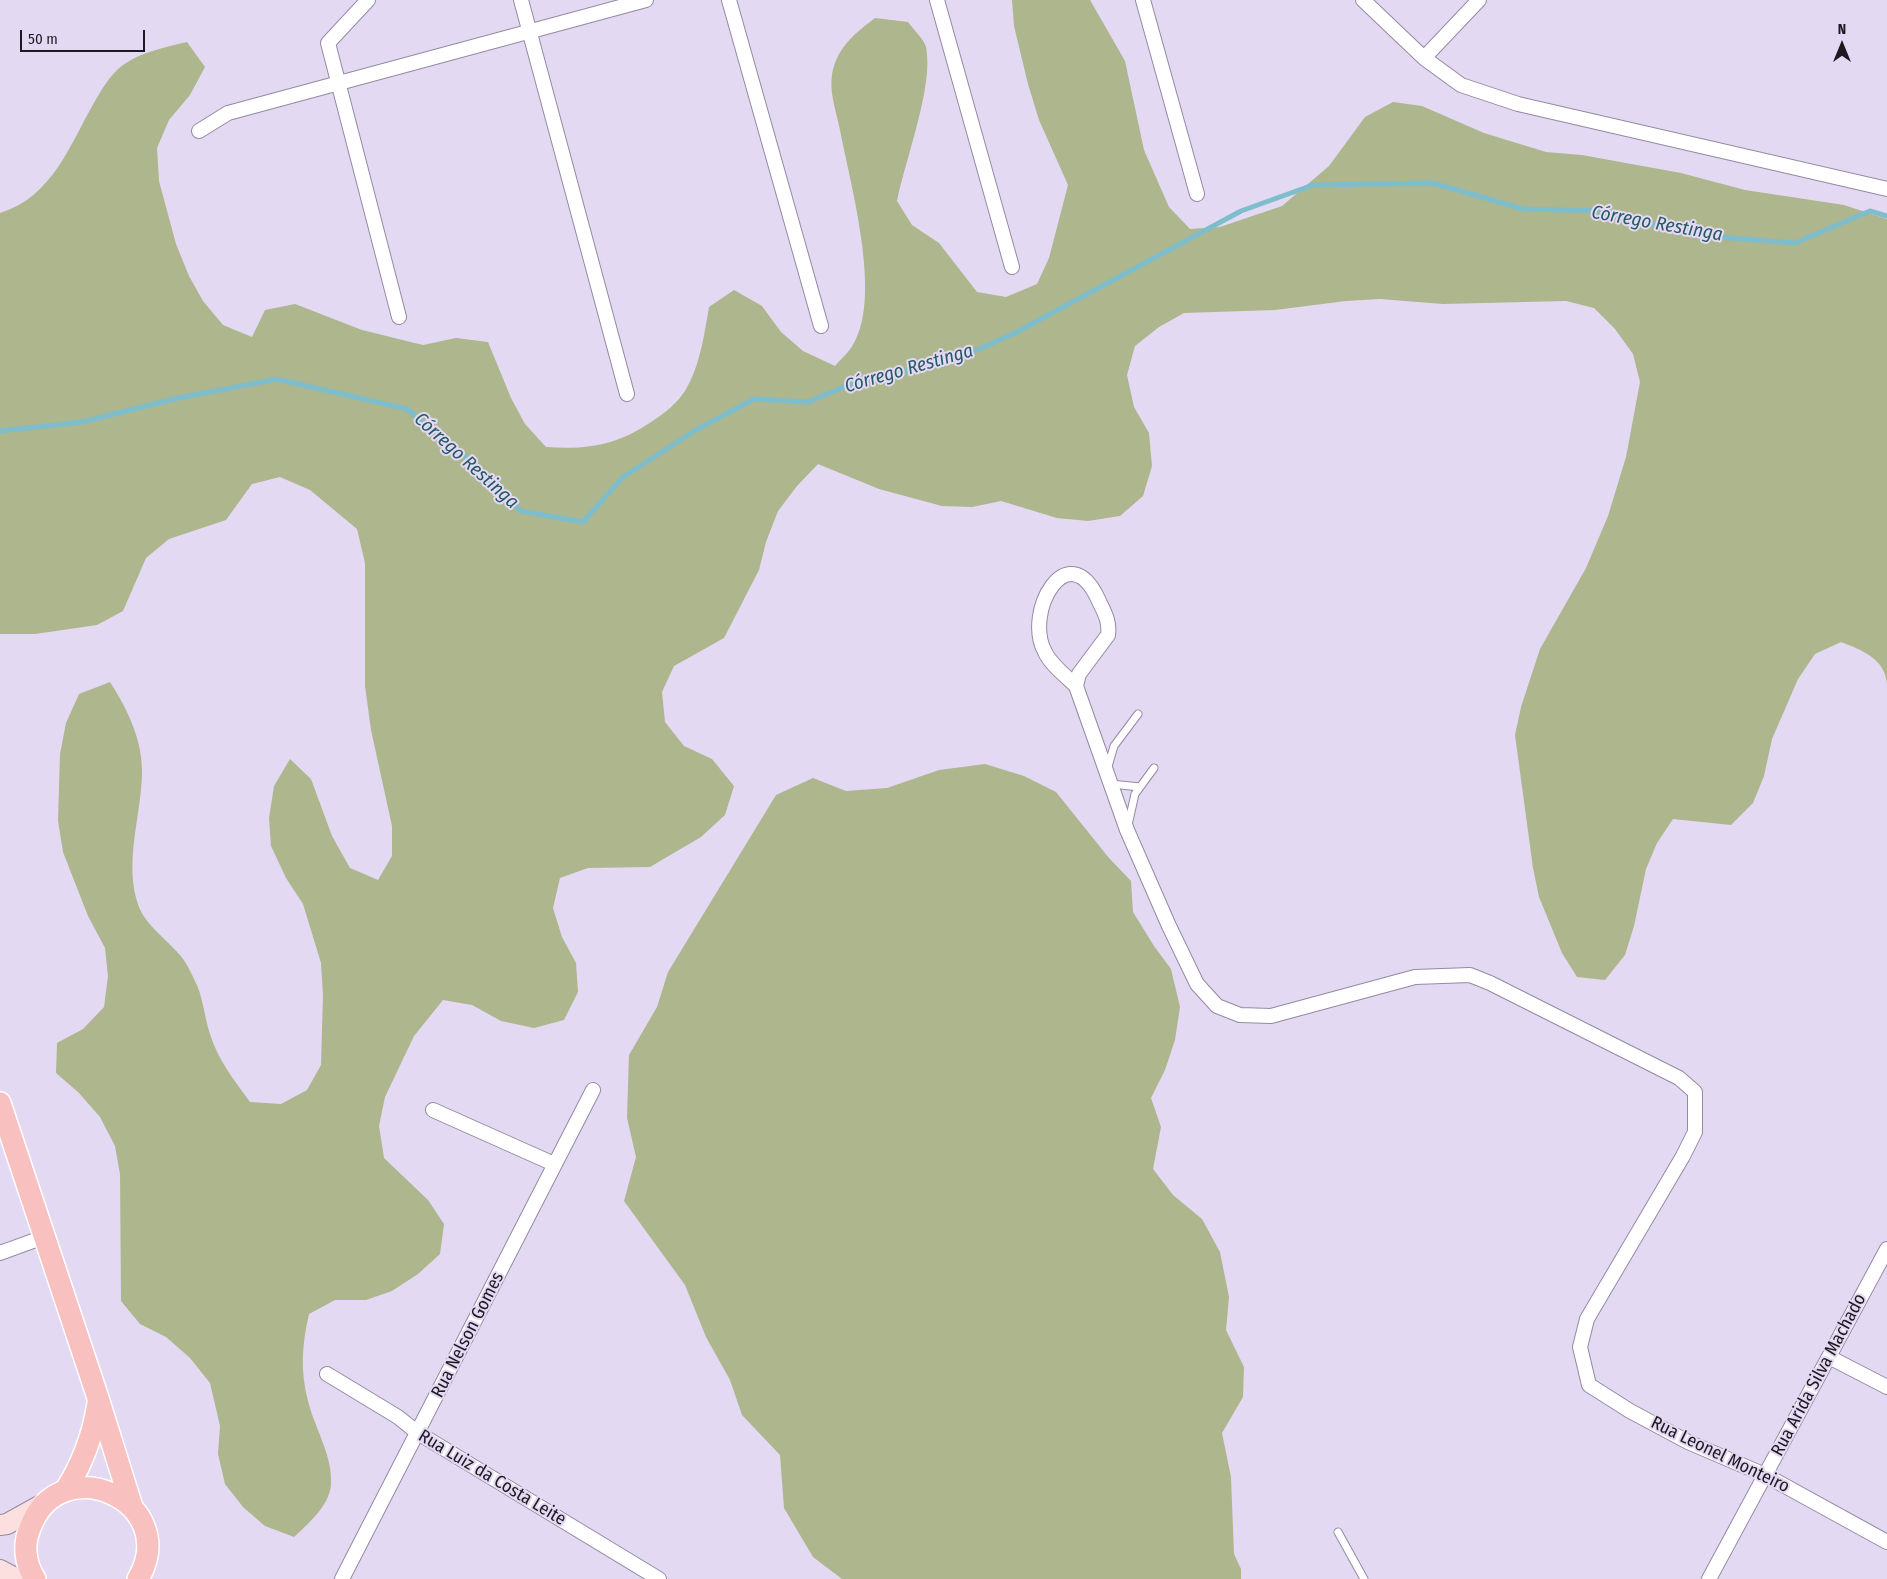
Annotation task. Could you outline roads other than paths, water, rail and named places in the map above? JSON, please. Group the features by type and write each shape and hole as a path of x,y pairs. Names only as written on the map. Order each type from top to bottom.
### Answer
{"main road":[{"path":"0,1103 148,1544 148,1555 138,1579"},
{"path":"64,1491 76,1472 93,1432 98,1398"},
{"path":"35,1579 26,1554 27,1535 33,1518 45,1503 64,1491 79,1487 108,1490 121,1497 138,1515"},
{"path":"148,1555 159,1579"}],"street":[{"path":"368,0 328,42 399,317"},
{"path":"520,0 627,394"},
{"path":"199,132 228,113 646,0"},
{"path":"729,0 822,326"},
{"path":"937,0 1012,267"},
{"path":"1143,0 1196,194"},
{"path":"1363,0 1424,58 1461,85 1518,104 1887,189"},
{"path":"1424,58 1479,0"},
{"path":"1076,686 1079,674 1108,636 1109,628 1108,619 1093,588 1078,575 1065,574 1053,581 1041,608 1038,635 1045,653 1076,686 1127,830"},
{"name":"Rua Leonel Monteiro","path":"1127,830 1197,984 1217,1006 1240,1015 1271,1016 1415,977 1470,975 1490,983 1679,1078 1695,1092 1695,1132 1683,1156 1587,1319 1580,1347 1589,1385 1630,1411 1688,1442 1765,1475 1887,1542"},
{"name":"Rua Nelson Gomes","path":"342,1579 554,1164 594,1090"},
{"path":"433,1110 554,1164"},
{"path":"0,1253 44,1237"},
{"name":"Rua Arida Silva Machado","path":"1709,1579 1886,1252"},
{"path":"1829,1357 1887,1388"},
{"name":"Rua Luiz da Costa Leite","path":"327,1374 398,1417 418,1433 659,1579"},
{"path":"0,1525 7,1524 45,1503"},
{"path":"0,1570 17,1579"}],"lane":[{"path":"1138,714 1114,746 1109,778 1140,787"},
{"path":"1127,830 1135,794 1154,768"},
{"path":"1338,1532 1364,1579"}],"waterway":[{"name":"Córrego Restinga","path":"0,431 82,422 178,398 277,379 407,409 467,458 521,511 583,522 623,477 696,430 754,399 808,402 851,384 955,360 1015,333 1241,211 1313,185 1433,183 1523,209 1607,211 1692,235 1795,243 1870,211 1887,216"}]}
